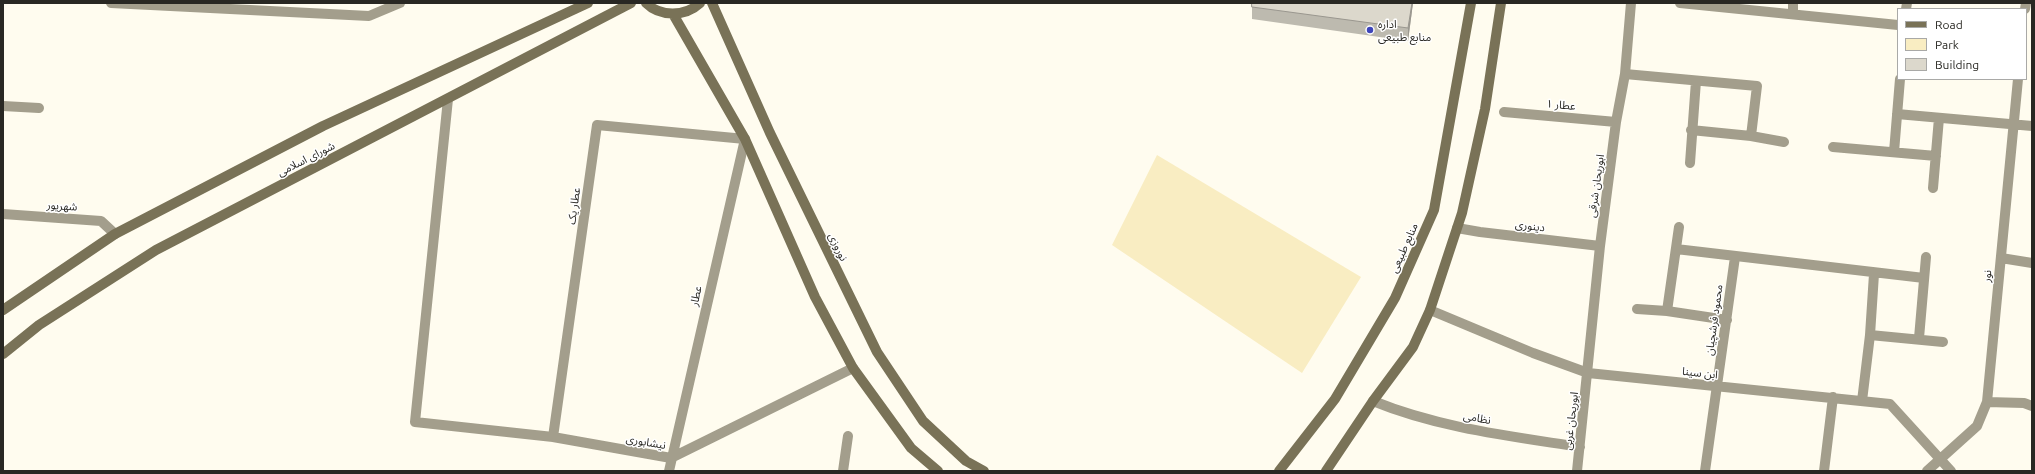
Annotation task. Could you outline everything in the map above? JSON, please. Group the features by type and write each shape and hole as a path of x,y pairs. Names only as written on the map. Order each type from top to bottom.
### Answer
{"street":[{"path":"111,3 369,16 400,3"},
{"name":"شورای اسلامی","path":"3,310 115,234 323,126 588,3"},
{"name":"شورای اسلامی","path":"3,354 39,325 156,250 631,3"},
{"path":"646,3 661,12 673,14 687,11 700,3"},
{"name":"نوروزی","path":"712,3 770,133 877,352 923,421 966,461 984,471"},
{"name":"منابع طبیعی","path":"1279,471 1335,400 1395,298 1434,210 1471,3"},
{"path":"1326,471 1373,401 1413,347 1430,310 1462,213 1485,109 1501,3"},
{"name":"ابوریحان شرقی","path":"1588,373 1600,246 1616,122 1625,74 1631,3"},
{"path":"1680,3 1897,25"},
{"path":"1792,14 1794,3"},
{"path":"673,14 745,139 815,297 853,368 911,448 938,471"},
{"path":"1625,74 1757,86 1751,136"},
{"path":"1894,152 1900,80"},
{"name":"نور","path":"1927,471 1977,426 1987,402 2018,80"},
{"path":"1690,163 1691,130 1696,81"},
{"name":"نیشابوری","path":"448,99 415,422 553,437 671,458 853,368"},
{"path":"3,106 39,108"},
{"name":"عطار ۱","path":"1504,112 1616,122"},
{"path":"1897,114 2032,126"},
{"path":"1933,188 1939,118"},
{"name":"عطار یک","path":"553,437 598,125 745,139"},
{"path":"1691,130 1751,136 1784,142"},
{"name":"عطار","path":"669,471 745,139"},
{"path":"1833,147 1936,156"},
{"name":"شهریور","path":"3,214 101,221 115,234"},
{"path":"1667,311 1679,227"},
{"name":"دینوری","path":"1457,228 1600,246"},
{"path":"1676,249 1874,274 1924,278"},
{"name":"محمود فرشچیان","path":"1705,471 1735,257"},
{"path":"1919,338 1926,257"},
{"path":"2001,258 2032,263"},
{"path":"1862,401 1870,335 1874,274"},
{"path":"1637,309 1667,311 1727,320"},
{"name":"ابن سینا","path":"1430,310 1533,353 1588,373 1890,404 1941,458 1951,471"},
{"path":"1870,335 1919,338 1943,342"},
{"name":"ابوریحان غربی","path":"1577,471 1588,373"},
{"path":"1824,471 1833,397"},
{"name":"نظامی","path":"1373,401 1401,412 1461,428 1580,447"},
{"path":"1987,402 2024,403 2032,406"},
{"path":"843,471 848,436"}],"green space":[{"path":"1157,155 1361,277 1302,373 1112,245"}],"building":[{"path":"1252,3 1412,3 1408,28 1252,7"}],"place":[{"name":"اداره منابع طبیعی","path":"1370,30"}]}
